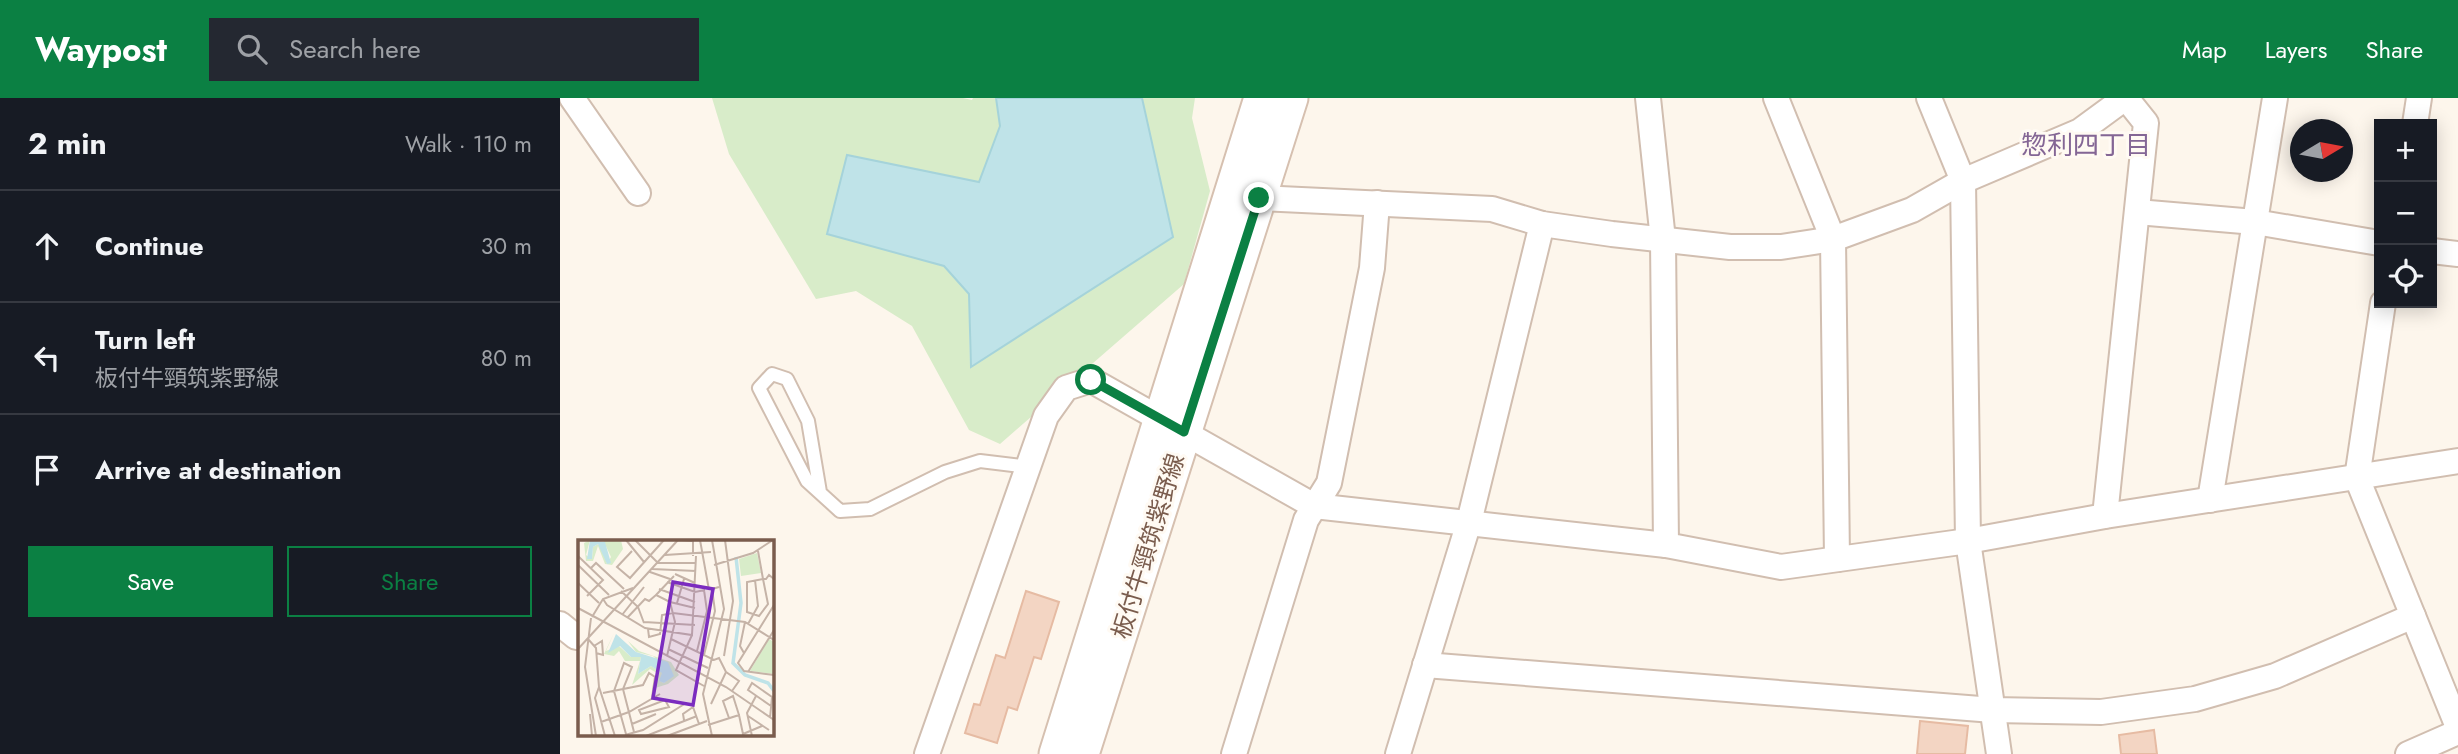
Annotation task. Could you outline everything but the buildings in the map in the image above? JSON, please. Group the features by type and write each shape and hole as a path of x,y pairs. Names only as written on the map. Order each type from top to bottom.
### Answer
{"main road":[{"name":"板付牛頸筑紫野線","path":"1082,754 1261,98"},
{"name":"板付牛頸筑紫野線","path":"1056,754 1172,426 1259,198 1291,98"}],"street":[{"path":"572,98 638,193"},
{"path":"1648,98 1663,240 1666,545"},
{"path":"1776,98 1833,239 1838,559"},
{"path":"1929,98 1963,181 1968,541 1999,754"},
{"path":"1259,198 1492,209 1542,224 1663,240 1730,247 1781,247 1833,239 1912,210 1963,181 2080,131 2125,98 2146,122 2105,516"},
{"path":"2210,500 2275,98"},
{"path":"2415,119 2419,98"},
{"path":"1234,754 1306,520 1329,483 1372,268 1377,202"},
{"path":"2137,212 2255,222 2374,242"},
{"path":"1398,754 1469,522 1542,224"},
{"path":"2437,252 2458,254"},
{"path":"2383,308 2357,478 2413,616 2449,678 2458,729 2408,754"},
{"path":"927,754 1046,416 1066,388 1091,380 1314,506 1666,545 1781,567 1968,541 2105,516 2458,461"},
{"path":"1425,665 1993,709 2101,712 2195,699 2275,676 2413,616"}],"lane":[{"path":"820,492 808,421 787,379 772,374 760,388 807,481 840,511 870,509 945,472 980,461 1029,467"}],"green space":[{"path":"712,98 996,98 1000,126 979,183 847,155 827,233 944,266 969,294 970,366 1172,237 1142,98 1195,98 1192,118 1210,191 1184,284 1000,444 969,430 912,326 856,291 816,299 729,154"}],"water":[{"path":"996,98 1142,98 1173,237 971,367 969,294 944,266 827,234 847,155 979,182 1000,126"}],"district":[{"name":"惣利四丁目","path":"2086,145"}],"route":[{"path":"1091,380 1184,432 1259,198"}]}
